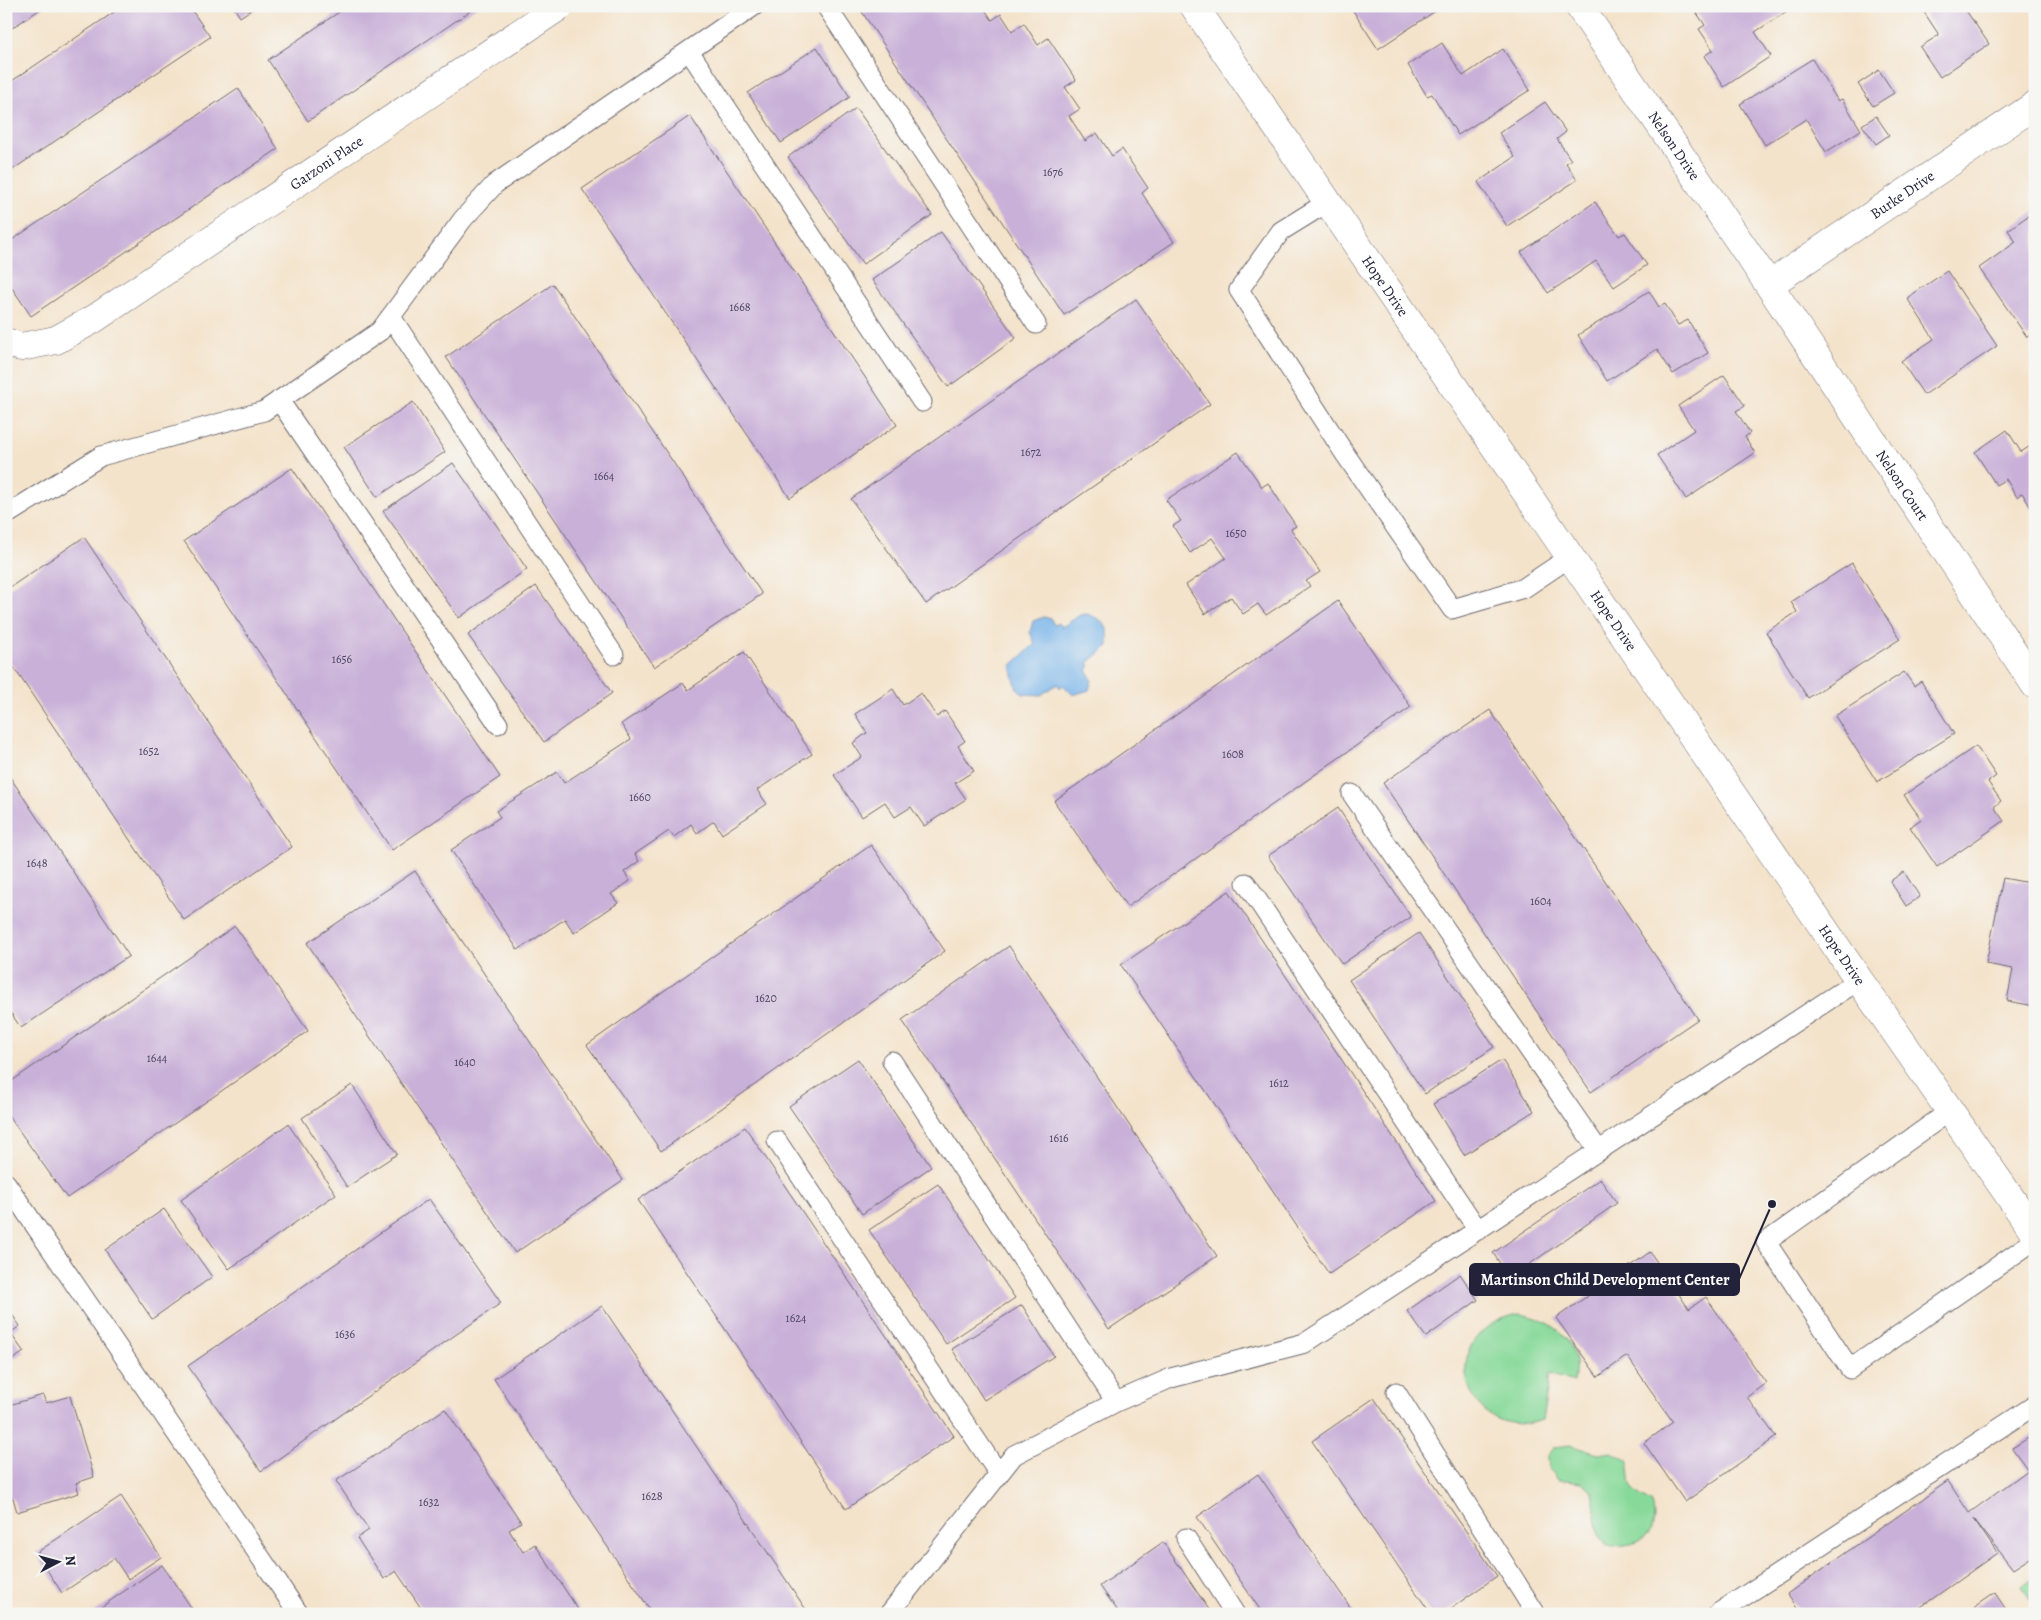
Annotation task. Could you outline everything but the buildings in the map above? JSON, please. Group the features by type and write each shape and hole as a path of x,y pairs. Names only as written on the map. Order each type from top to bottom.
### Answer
{"street":[{"name":"Garzoni Place","path":"6,342 21,347 56,340 94,319 560,6"},
{"name":"Hope Drive","path":"1194,6 1950,1112 2035,1232"},
{"name":"Nelson Drive","path":"1579,6 1769,285"},
{"name":"Burke Drive","path":"1769,285 2035,105"},
{"name":"Nelson Court","path":"1769,285 2035,686"}],"lane":[{"path":"6,515 101,456 264,411 380,331 463,219 495,184 754,6"},
{"path":"826,6 1036,324"},
{"path":"690,51 922,402"},
{"path":"1328,202 1281,230 1239,290 1351,462 1452,609 1524,588 1570,557"},
{"path":"391,317 614,655"},
{"path":"279,400 498,724"},
{"path":"1352,794 1598,1151"},
{"path":"1246,883 1478,1230"},
{"path":"889,1614 1014,1456 1116,1402 1172,1378 1305,1343 1860,980"},
{"path":"892,1061 1116,1402"},
{"path":"1950,1112 1766,1242 1850,1369 2035,1240"},
{"path":"777,1140 998,1474"},
{"path":"6,1182 299,1614"},
{"path":"1396,1392 1536,1614"},
{"path":"1717,1614 2035,1405"},
{"path":"1186,1538 1235,1614"}],"green space":[{"path":"1519,1314 1544,1321 1555,1327 1570,1345 1574,1356 1575,1368 1574,1382 1550,1374 1542,1420 1515,1424 1494,1417 1477,1403 1468,1384 1466,1362 1474,1342 1491,1325"},
{"path":"1571,1445 1598,1454 1612,1452 1628,1461 1630,1482 1633,1490 1652,1503 1653,1525 1650,1532 1644,1538 1628,1544 1607,1546 1599,1536 1592,1491 1581,1483 1558,1480 1548,1468 1547,1457 1555,1447"},
{"path":"2035,1575 2035,1610 2022,1585"}],"water":[{"path":"1087,614 1102,622 1108,634 1108,646 1088,663 1090,666 1087,670 1092,680 1089,690 1073,695 1063,685 1060,688 1058,684 1041,695 1023,694 1016,687 1011,666 1035,644 1030,632 1033,621 1044,617 1051,619 1054,625 1058,623 1062,627 1080,615"}],"place":[{"name":"Martinson Child Development Center","path":"1772,1204"}]}
